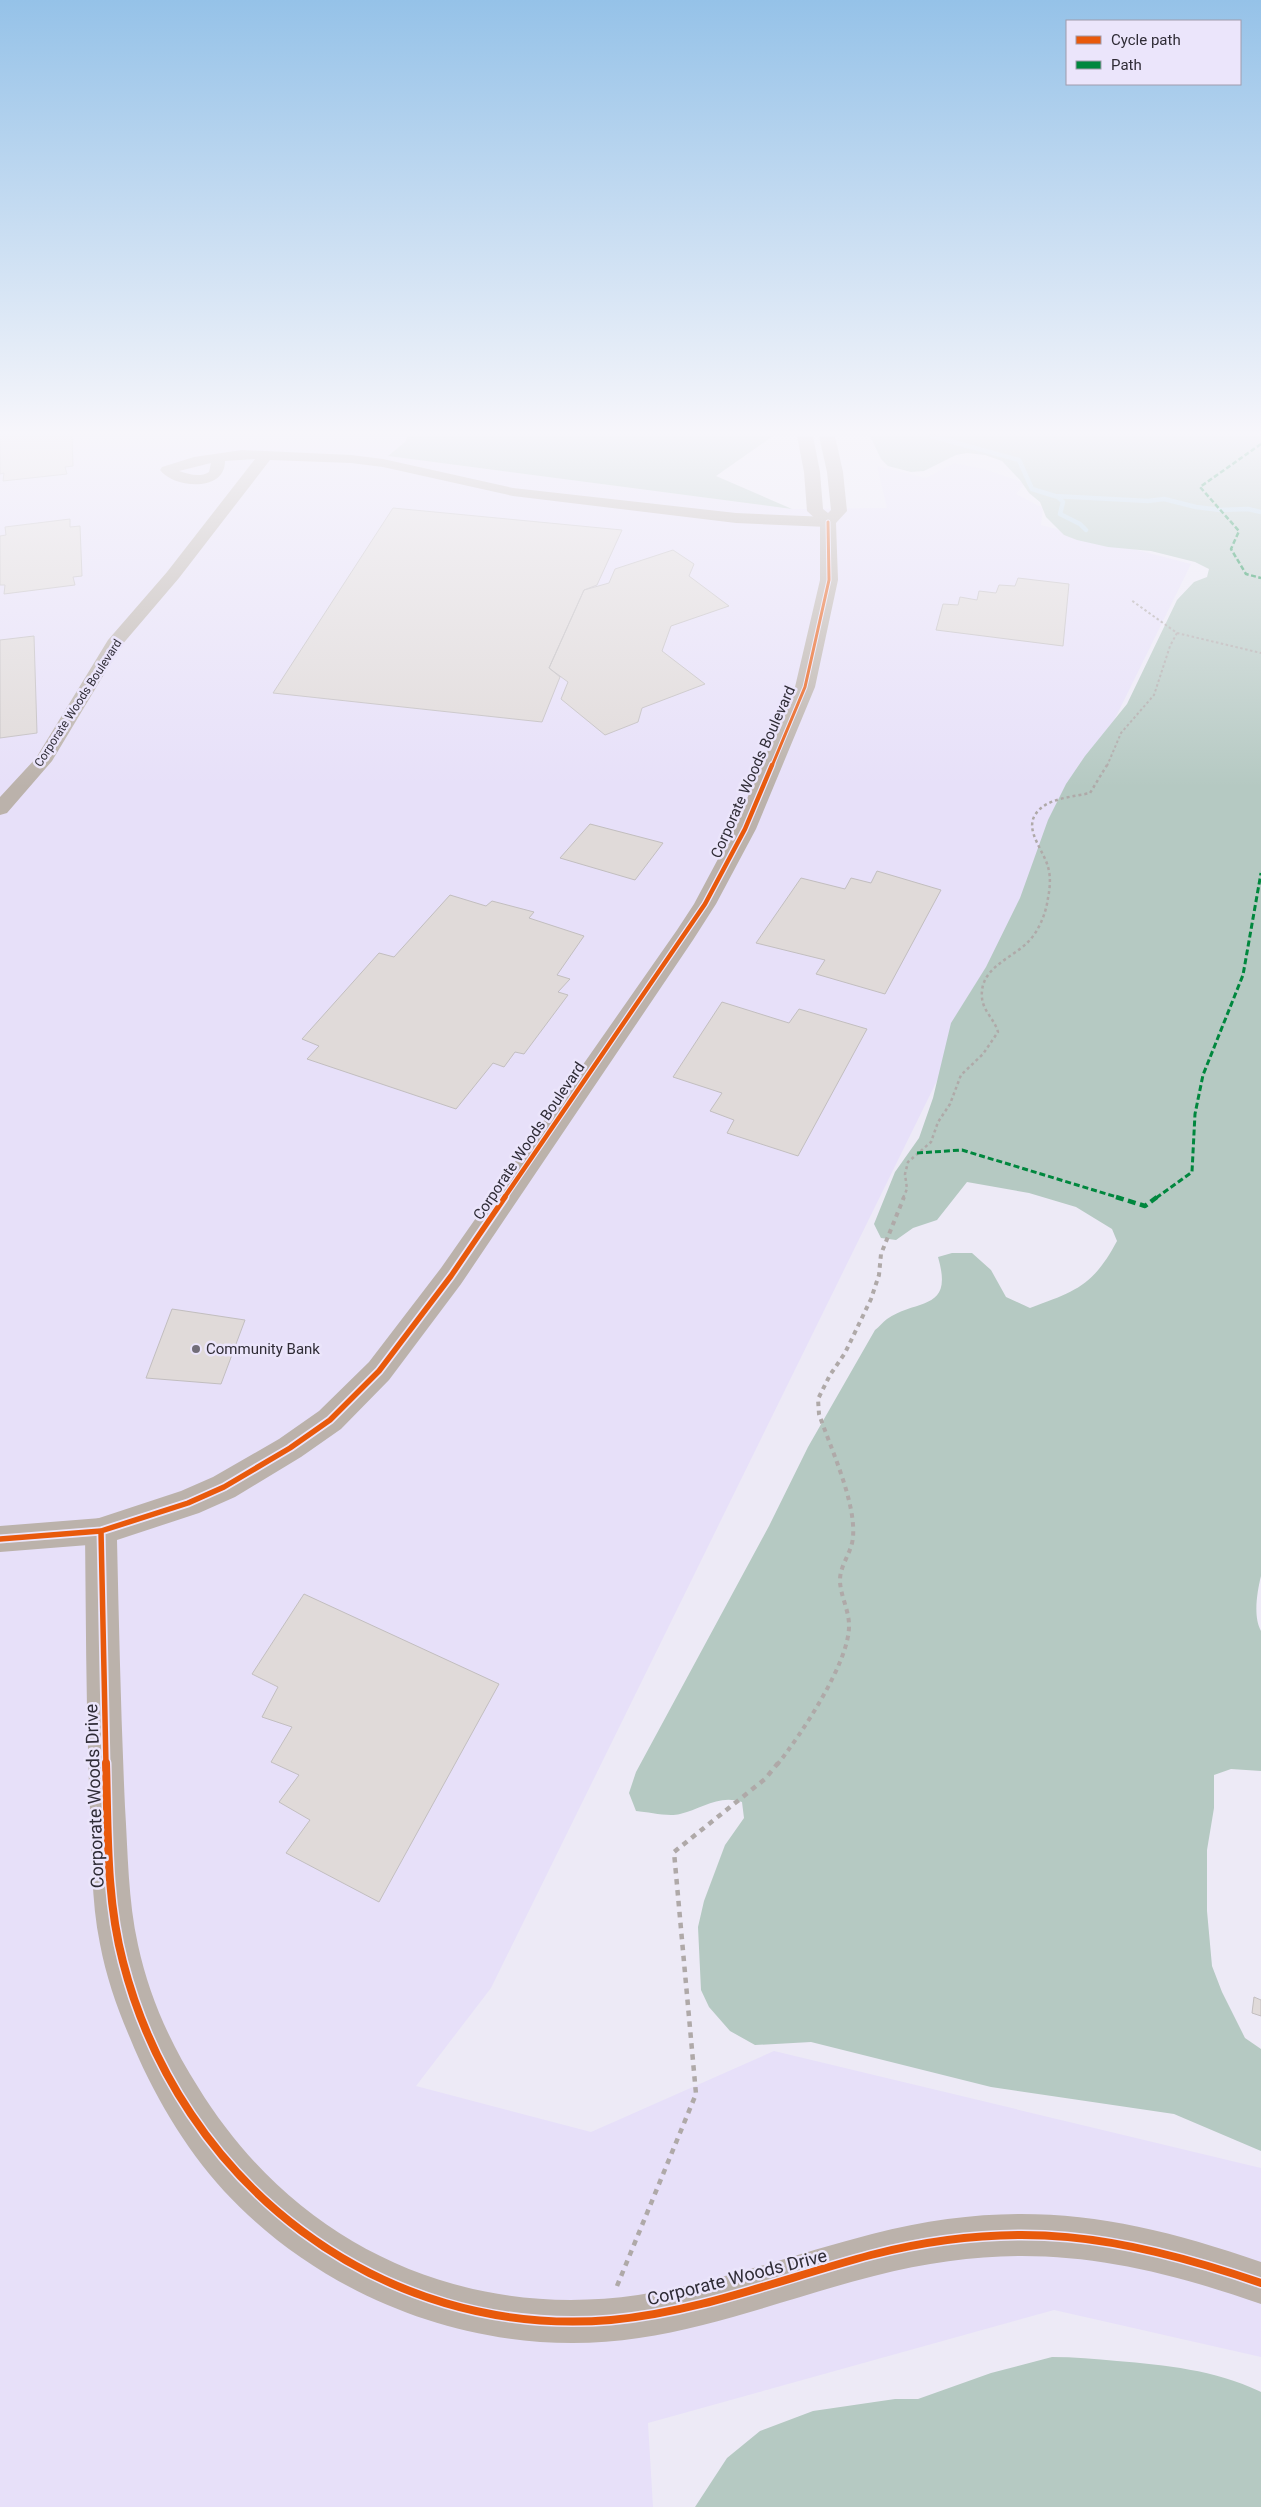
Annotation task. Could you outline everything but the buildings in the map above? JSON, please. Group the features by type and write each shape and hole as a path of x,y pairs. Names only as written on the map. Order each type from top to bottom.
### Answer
{"street":[{"name":"Corporate Woods Boulevard","path":"0,809 43,761 114,644 190,553"},
{"name":"Corporate Woods Boulevard","path":"0,1539 101,1531 188,1503 224,1487 290,1448 330,1420 379,1371 452,1276 705,904 744,829 805,687 829,580 829,553"},
{"name":"Corporate Woods Drive","path":"101,1531 104,1729 110,1871 118,1942 127,1979 152,2046 204,2133 241,2179 273,2209 343,2260 377,2278 410,2292 482,2314 543,2321 603,2320 656,2314 906,2248 975,2236 1058,2234 1126,2244 1168,2252 1261,2283"}],"path":[{"path":"1131,600 1177,633 1261,653"},
{"path":"603,2320 696,2094 674,1852 765,1779 795,1742 813,1713 846,1648 849,1625 840,1581 843,1564 853,1540 854,1516 819,1414 818,1399 830,1375 845,1353 871,1299 879,1275 882,1254 906,1189 905,1174 908,1162 931,1142 938,1122 950,1104 961,1074 987,1049 998,1032 994,1021 983,1003 982,996 986,976 1004,958 1028,942 1042,920 1049,894 1049,870 1031,828 1031,822 1046,804 1090,793 1107,766 1121,732 1154,695 1170,646 1177,633"}],"shaded area":[{"path":"0,553 1149,553 1191,564 491,1988 416,2086 591,2132 774,2051 1261,2168 1261,2357 1054,2310 648,2423 653,2507 0,2507"}],"green space":[{"path":"1159,553 1261,553 1261,1576 1256,1612 1261,1631 1261,1771 1231,1769 1214,1775 1214,1808 1207,1850 1207,1911 1212,1966 1222,1992 1245,2038 1261,2049 1261,2151 1174,2114 991,2087 811,2042 755,2045 730,2031 709,2007 701,1990 698,1927 704,1901 725,1845 744,1818 742,1802 734,1800 718,1801 688,1812 664,1815 636,1811 629,1793 636,1772 769,1526 808,1447 875,1330 887,1319 930,1301 937,1295 941,1287 942,1275 938,1257 952,1253 972,1253 991,1270 1006,1297 1030,1308 1060,1297 1082,1285 1100,1268 1117,1241 1112,1229 1076,1207 1029,1193 967,1182 937,1220 913,1228 896,1240 881,1238 874,1224 895,1172 919,1138 933,1098 951,1023 986,967 1020,898 1048,820 1066,784 1085,756 1127,704 1177,600 1194,582 1207,577 1209,569 1195,562"},
{"path":"1052,2357 1085,2358 1190,2370 1225,2378 1261,2392 1261,2507 695,2507 727,2458 760,2431 813,2411 895,2399 918,2399 991,2373"}],"marked path":[{"path":"1233,553 1246,574 1261,578"},
{"path":"917,1153 962,1150 1145,1206 1192,1172 1195,1114 1203,1075 1243,975 1261,873"}],"cycle path":[{"path":"0,1539 101,1531 188,1503 224,1487 290,1448 330,1420 379,1371 451,1276 705,904 745,829 805,687 829,580 829,553"},
{"path":"101,1531 106,1779 111,1880 116,1930 129,1982 148,2035 165,2068 204,2133 230,2167 264,2202 320,2245 384,2281 450,2306 505,2318 571,2322 637,2317 659,2313 730,2296 835,2265 905,2247 982,2235 1023,2234 1104,2240 1183,2258 1261,2283"}],"place":[{"name":"Community Bank","path":"196,1349"}]}
